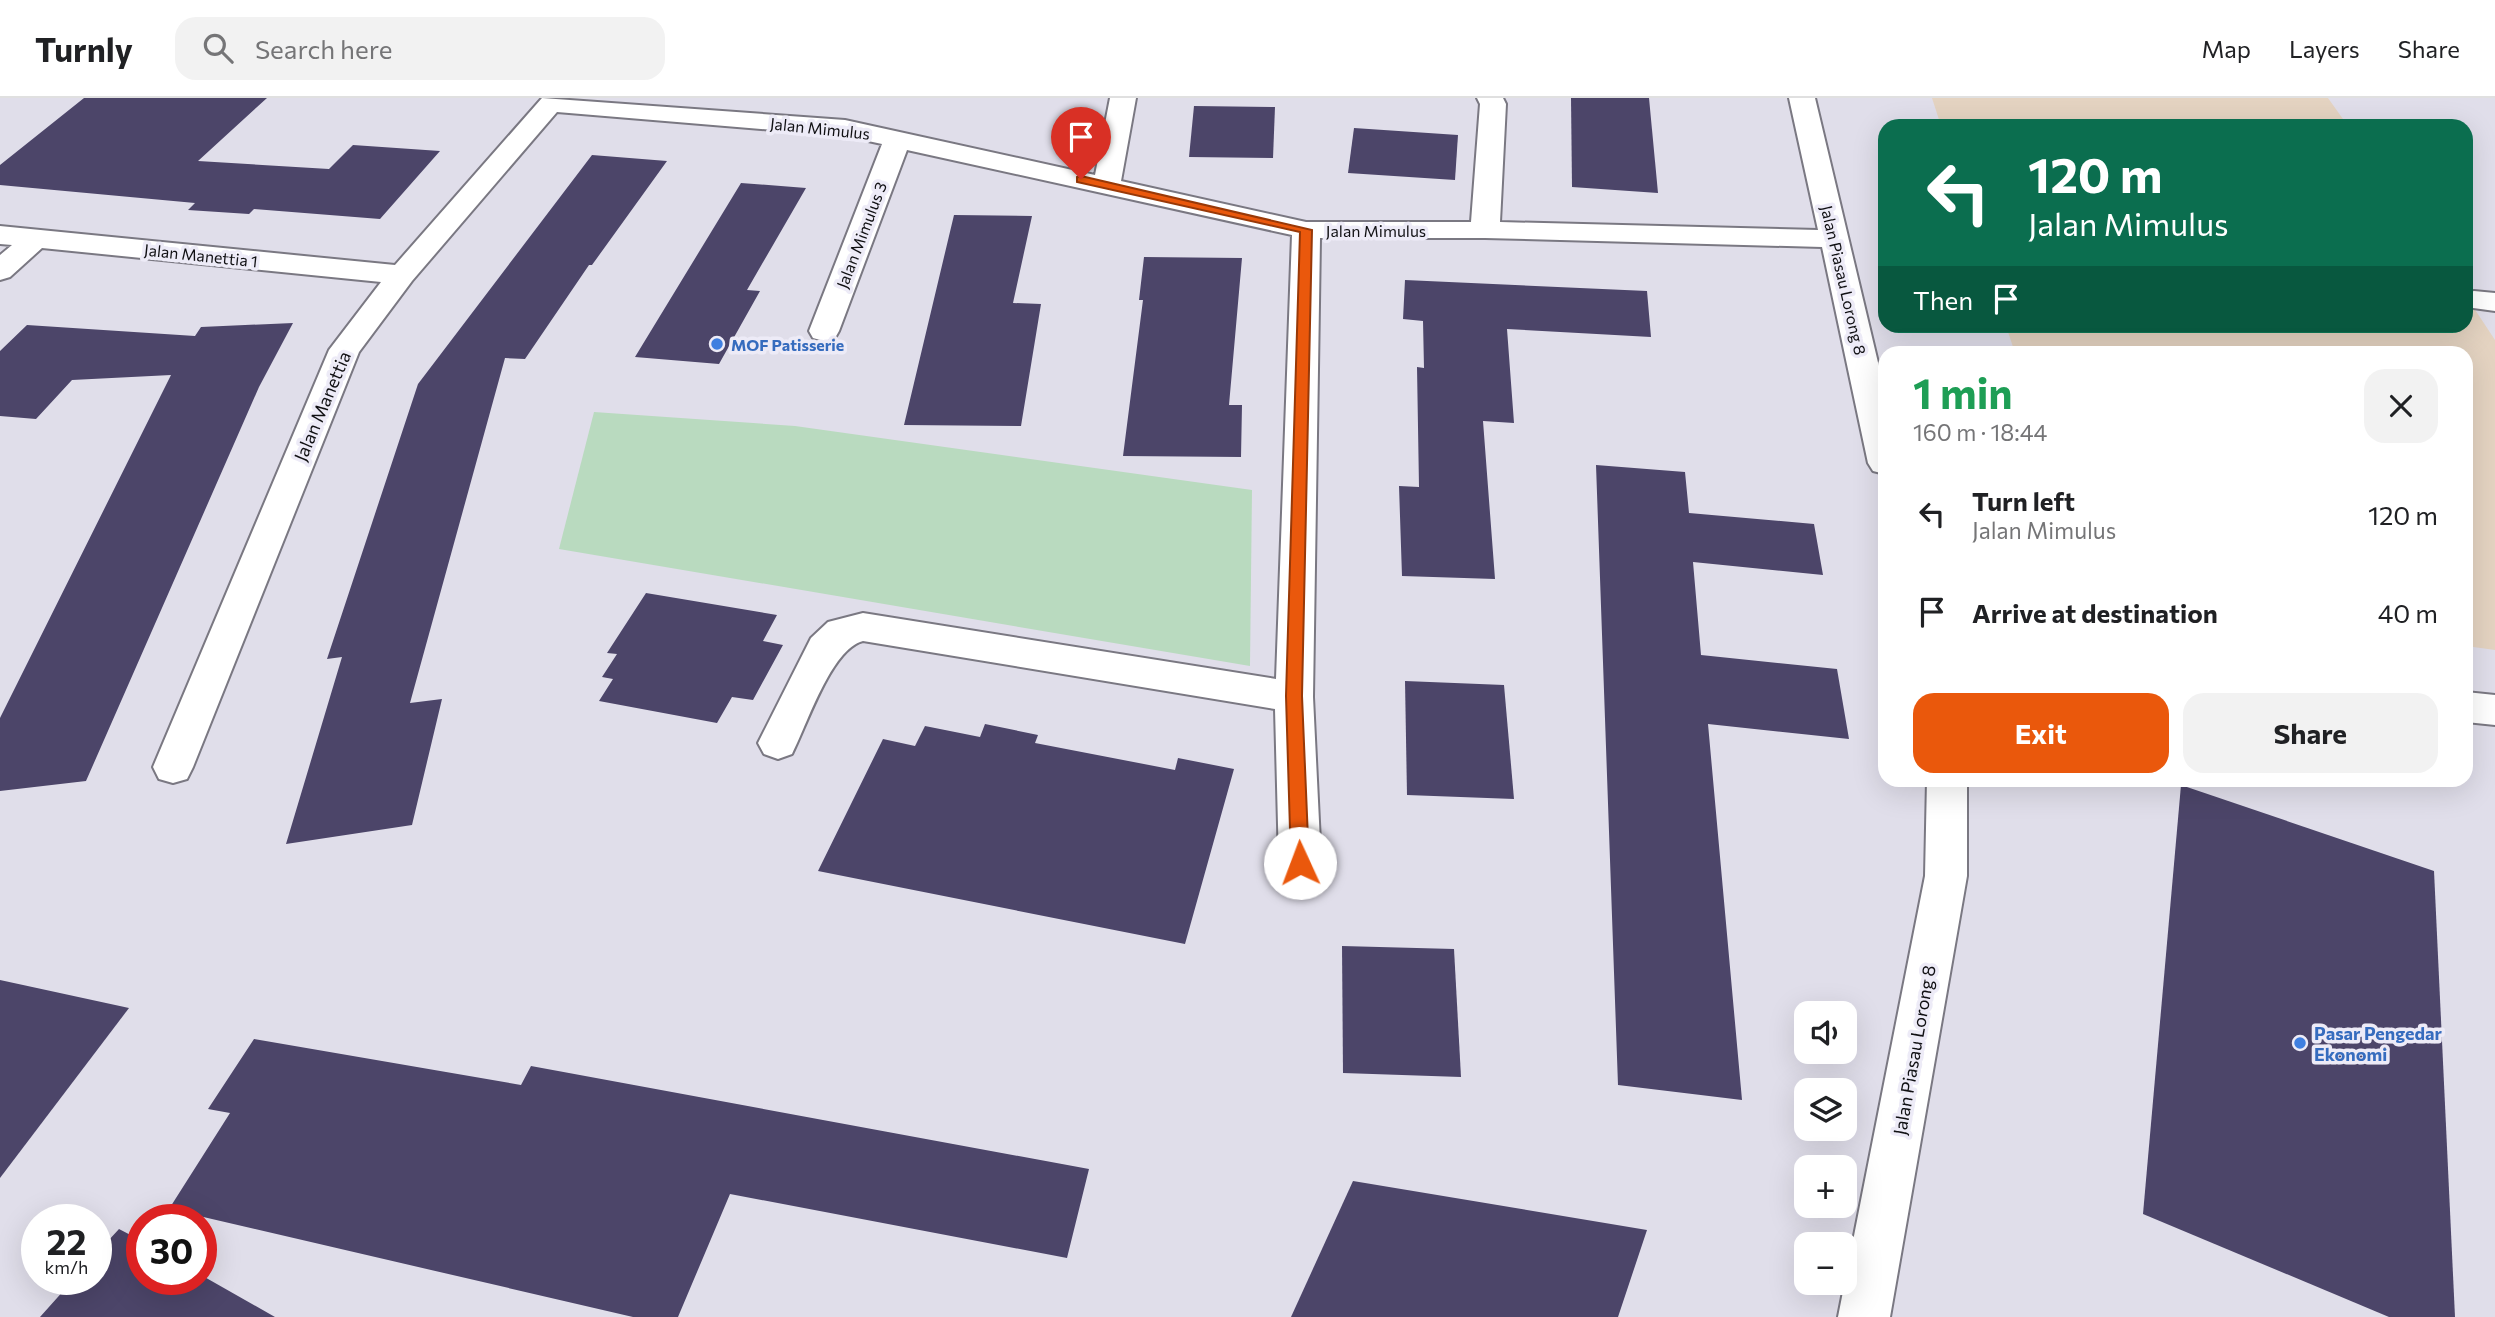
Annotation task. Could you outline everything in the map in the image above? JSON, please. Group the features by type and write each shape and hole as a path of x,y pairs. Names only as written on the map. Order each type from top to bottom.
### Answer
{"street":[{"path":"1107,185 1123,98"},
{"path":"1485,230 1493,104 1490,98"},
{"name":"Jalan Piasau Lorong 8","path":"1802,98 1878,431"},
{"name":"Jalan Mimulus","path":"554,101 845,128 1306,230 1485,230 1836,239"},
{"name":"Jalan Manettia","path":"173,767 344,350 402,275 554,101"},
{"name":"Jalan Mimulus 3","path":"824,331 898,138"},
{"path":"1300,863 1294,696 1306,230"},
{"name":"Jalan Manettia 1","path":"0,235 402,275"},
{"path":"0,271 35,239"},
{"path":"778,743 824,648 841,632 863,627 1294,696"},
{"path":"2473,708 2495,710"},
{"name":"Jalan Piasau Lorong 8","path":"1864,1317 1946,876 1947,787"}],"shaded area":[{"path":"1932,98 2328,98 2343,119 1939,119"},
{"path":"2473,307 2495,340 2495,650 2473,647 2473,346 2013,346 2008,333 2473,333"}],"green space":[{"path":"594,412 795,426 1252,490 1250,666 559,549"}],"building":[{"path":"84,98 267,98 198,161 329,169 353,145 440,151 380,219 254,209 249,214 188,210 195,203 0,185 0,165"},
{"path":"1571,98 1649,98 1658,193 1572,187"},
{"path":"1194,106 1275,107 1273,158 1189,157"},
{"path":"1354,128 1458,135 1455,180 1348,173"},
{"path":"592,155 667,161 592,265 589,265 525,359 505,358 410,703 442,699 412,825 286,844 342,657 327,659 418,384"},
{"path":"741,183 806,188 747,290 760,291 719,364 635,357"},
{"path":"954,215 1032,216 1013,303 1041,304 1021,426 904,425"},
{"path":"1144,257 1242,258 1229,405 1242,405 1241,457 1123,456 1143,300 1139,300"},
{"path":"1405,280 1647,291 1651,337 1507,329 1514,423 1483,421 1495,579 1402,576 1399,486 1419,487 1417,367 1424,368 1423,321 1403,319"},
{"path":"293,323 259,387 86,781 0,791 0,718 171,375 72,380 36,419 0,416 0,351 27,325 195,336 201,327"},
{"path":"1596,465 1685,472 1689,513 1814,524 1823,575 1693,562 1701,655 1837,669 1849,739 1708,724 1742,1100 1618,1085"},
{"path":"646,593 777,615 763,641 783,645 753,700 732,697 717,723 599,701 613,679 602,677 617,654 607,653"},
{"path":"1405,681 1504,685 1514,799 1407,795"},
{"path":"985,724 1038,735 1035,743 1175,770 1178,758 1234,769 1185,944 818,871 883,739 915,746 925,726 980,737"},
{"name":"Pasar Pengedar Ekonomi","path":"2181,787 2434,871 2455,1317 2389,1317 2143,1214"},
{"path":"1342,946 1454,949 1461,1077 1343,1073"},
{"path":"0,980 129,1008 0,1178"},
{"path":"254,1039 521,1085 531,1066 1089,1169 1067,1258 730,1194 678,1317 633,1317 217,1220 217,1204 172,1204 230,1113 208,1109"},
{"path":"1353,1181 1647,1230 1618,1317 1291,1317"},
{"path":"119,1229 126,1233 126,1295 217,1295 217,1284 275,1317 40,1317 60,1295 112,1295 112,1237"}],"place":[{"name":"MOF Patisserie","path":"717,344"},
{"name":"Pasar Pengedar Ekonomi","path":"2300,1043"}],"route":[{"path":"1081,179 1306,230 1294,696 1300,863"}]}
